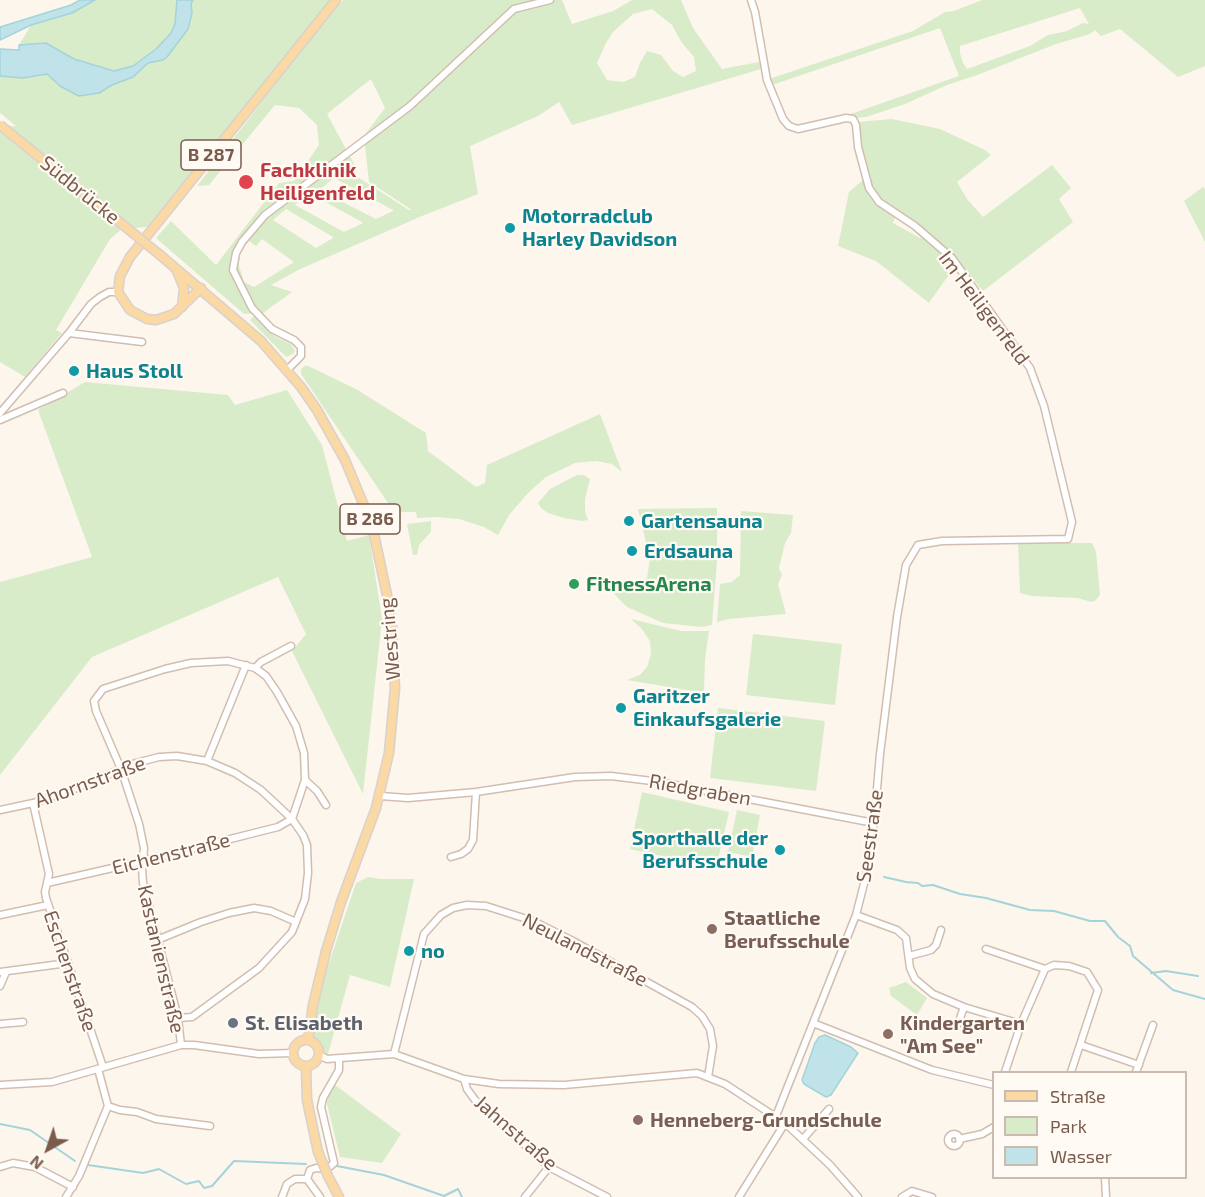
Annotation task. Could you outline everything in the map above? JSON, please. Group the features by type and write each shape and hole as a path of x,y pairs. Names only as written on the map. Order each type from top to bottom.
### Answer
{"main road":[{"name":"B 287","path":"118,292 120,276 130,257 336,0"},
{"name":"Südbrücke","path":"0,125 176,268"},
{"path":"176,268 184,288 182,308"},
{"name":"B 286","path":"176,268 201,288"},
{"path":"118,292 130,310 147,320 168,318 182,308 201,288"},
{"name":"Westring","path":"201,288 261,341 287,370 317,410 345,460 372,525 392,627 395,688 389,753 380,796 341,902 326,951 308,1040"},
{"path":"308,1040 317,1045 319,1055 314,1063 306,1066 298,1063 293,1053 296,1044 308,1040"},
{"path":"306,1066 307,1100 318,1152 339,1197"}],"street":[{"path":"287,370 301,356 301,347 294,340 272,328 252,308 233,270 236,253 242,242 279,203 410,106 514,9 550,0"},
{"name":"Im Heiligenfeld","path":"751,0 767,80 783,119 789,126 798,129 846,118 853,119 869,188 879,202 915,226 952,258 1030,368 1044,406 1072,522 1068,539 942,541 918,544"},
{"path":"0,413 69,333 94,300 110,292 118,292"},
{"path":"69,333 142,342"},
{"path":"0,420 63,393"},
{"name":"Seestraße","path":"776,1116 856,915 866,876 897,617 906,566 918,544"},
{"path":"255,668 261,662 291,646"},
{"name":"Kastanienstraße","path":"181,1046 178,1018 143,883 142,836 121,769 96,711 94,701 103,690 191,663 228,662 246,665"},
{"path":"207,760 246,665 255,668 266,676 277,692 296,726 304,753 305,780 292,819"},
{"name":"Ahornstraße","path":"0,810 33,803 67,792 121,769 159,757 177,756 207,760 235,773 261,790 292,819 307,845 308,873 305,899 287,940 259,968 192,1017 178,1018"},
{"name":"Riedgraben","path":"380,796 400,798 434,796 575,777 625,777 874,823"},
{"path":"305,780 317,791 326,805"},
{"path":"450,857 468,849 473,840 476,792"},
{"name":"Eschenstraße","path":"33,803 49,874 45,892 48,905 100,1068 108,1106"},
{"name":"Eichenstraße","path":"47,883 278,827 292,819"},
{"path":"0,915 48,905"},
{"name":"Neulandstraße","path":"394,1054 424,934 441,915 453,908 467,905 486,906 534,921 692,1007 702,1016 710,1029 713,1046 708,1077"},
{"path":"157,940 201,922 254,908 296,922"},
{"path":"856,915 897,930 906,938 910,968 915,979 933,994 964,1007 1021,1024"},
{"path":"909,956 932,950 941,930"},
{"path":"986,949 1045,969"},
{"path":"0,986 3,972 68,963"},
{"path":"1005,1071 1021,1024 1045,969 1054,965 1069,966 1088,972 1098,990 1071,1071"},
{"path":"958,1024 964,1007"},
{"path":"0,1024 23,1022"},
{"path":"813,1023 932,1070 992,1085"},
{"path":"1081,1045 1137,1069 1153,1025"},
{"path":"0,1085 52,1082 181,1046 194,1045 259,1054 293,1053"},
{"path":"319,1055 327,1059 339,1059 394,1054 464,1079 499,1084 564,1084 697,1073 725,1084 776,1116 836,1170 858,1197"},
{"path":"307,1179 310,1170 327,1169 334,1163 321,1107 323,1098 339,1070 339,1059"},
{"name":"Jahnstraße","path":"464,1079 467,1089 475,1100 549,1167 607,1197"},
{"path":"66,1197 73,1188 108,1106 156,1119 210,1126"},
{"path":"802,1139 829,1108"},
{"path":"739,1197 785,1123"},
{"path":"959,1139 982,1134 992,1127"},
{"path":"0,1167 13,1163 35,1167 73,1188"},
{"path":"525,1197 549,1167"},
{"path":"282,1197 287,1184 294,1179 307,1179"},
{"path":"307,1179 320,1197"},
{"path":"1105,1179 1106,1197"},
{"path":"902,1197 912,1191 932,1197"}],"green space":[{"path":"95,0 177,0 175,24 171,33 156,49 134,66 114,72 74,59 49,44 19,45 31,25 72,13"},
{"path":"193,0 332,0 147,227 122,229 110,239 56,330 62,333 25,377 0,362 0,127 16,126 0,113 0,76 23,78 47,74 55,82 79,96 99,93 133,77 148,63 167,57 188,29"},
{"path":"343,0 562,0 572,24 613,11 632,0 681,0 693,28 722,69 759,62 761,69 572,125 559,102 538,116 470,146 478,194 298,270 271,285 292,292 263,313 244,314 156,238 171,221 216,265 279,183 294,181 319,145 317,125 299,108 275,105 209,185 197,186","holes":["652,9 672,25 682,43 694,57 696,71 683,77 673,71 661,55 647,51 635,77 623,82 607,80 597,63 613,32 633,14","371,79 385,108 364,136 369,182 412,210 347,170 334,177 354,164 327,114","334,178 393,210 376,219 319,190","309,193 363,223 344,232 295,205","286,209 333,237 316,248 273,220","262,239 294,262 254,287 244,282 239,266 240,251 249,241 256,246"]},
{"path":"982,0 1205,0 1205,66 1178,77 1120,29 1101,36 1095,30 1090,34 1056,44 947,85 905,104 866,117 854,118 848,115 959,76 940,28 772,85 769,79 913,31 945,12 954,11","holes":["1080,8 1089,24 1083,23 1067,31 1048,35 1030,46 967,69 960,53 960,46"]},
{"path":"892,119 940,129 991,155 957,182 967,199 983,217 1052,165 1071,188 1059,199 1073,222 983,291 945,248 875,193 861,153 857,122"},
{"path":"863,180 872,200 896,215 893,223 920,238 923,236 955,266 929,303 876,261 838,246 849,192"},
{"path":"1203,187 1205,189 1205,242 1184,201"},
{"path":"254,316 274,336 291,344 295,351 293,354 286,357 250,320"},
{"path":"306,365 356,389 426,433 428,451 476,487 485,483 487,465 600,414 622,472 612,464 596,461 575,463 546,477 509,515 498,535 484,527 459,519 417,518 416,512 394,512 301,374 301,369"},
{"path":"85,382 228,395 235,405 287,390 322,445 347,541 369,535 382,619 363,794 292,651 306,634 278,577 92,657 0,775 0,582 92,557 38,410"},
{"path":"577,475 584,475 590,479 585,499 588,520 564,518 541,508 538,503 550,489"},
{"path":"717,508 717,561 712,625 701,627 663,623 627,607 611,590 625,592 647,578 650,559 638,509"},
{"path":"741,511 793,515 791,533 785,543 779,568 782,575 778,584 786,614 717,622 720,584 732,582 740,575"},
{"path":"431,521 431,532 419,545 417,555 413,555 407,524"},
{"path":"1018,543 1092,543 1096,552 1100,595 1092,602 1077,598 1032,596 1020,593"},
{"path":"631,619 681,631 709,631 704,693 627,680 640,675 647,667 651,654 650,641"},
{"path":"753,634 842,644 835,705 746,695"},
{"path":"718,708 825,721 816,791 710,778"},
{"path":"642,792 729,812 716,868 630,849"},
{"path":"737,810 760,815 752,857 728,852"},
{"path":"368,877 414,879 390,987 350,975 328,1054 319,1053 313,1043 316,1013 326,972 356,883"},
{"path":"906,982 927,998 917,1015 891,996 889,988"},
{"path":"335,1085 401,1134 382,1163 340,1157 326,1100"}],"water":[{"path":"80,0 95,0 72,13 31,25 0,40 0,27 71,5"},
{"path":"177,0 193,0 192,13 188,29 167,57 148,63 133,77 99,93 79,96 60,86 47,74 23,78 0,76 0,49 19,50 19,45 46,43 74,59 114,71 133,66 156,49 171,33 175,24"},
{"path":"825,1035 851,1047 858,1053 831,1095 826,1097 804,1084 802,1080 815,1043 819,1037"}],"waterway":[{"path":"884,877 918,883 922,886 933,885 960,894 986,898 1030,910 1054,911 1090,921 1105,921 1118,937 1130,946 1133,956 1173,990 1205,999"},
{"path":"1151,973 1166,971 1198,976"},
{"path":"0,1124 30,1130 75,1161"},
{"path":"88,1165 143,1173 159,1169 186,1184 199,1181 204,1188 212,1186 234,1161 306,1164"},
{"path":"337,1166 384,1175 444,1196 458,1189 462,1197"}],"place":[{"name":"Fachklinik Heiligenfeld","path":"246,182"},
{"name":"Motorradclub Harley Davidson","path":"510,228"},
{"name":"Haus Stoll","path":"74,371"},
{"name":"Gartensauna","path":"629,521"},
{"name":"Erdsauna","path":"632,551"},
{"name":"FitnessArena","path":"574,584"},
{"name":"Garitzer Einkaufsgalerie","path":"621,708"},
{"name":"Sporthalle der Berufsschule","path":"780,850"},
{"name":"Staatliche Berufsschule","path":"712,929"},
{"name":"no","path":"409,951"},
{"name":"St. Elisabeth","path":"233,1023"},
{"name":"Kindergarten \"Am See\"","path":"888,1034"},
{"name":"Henneberg-Grundschule","path":"638,1120"}]}
